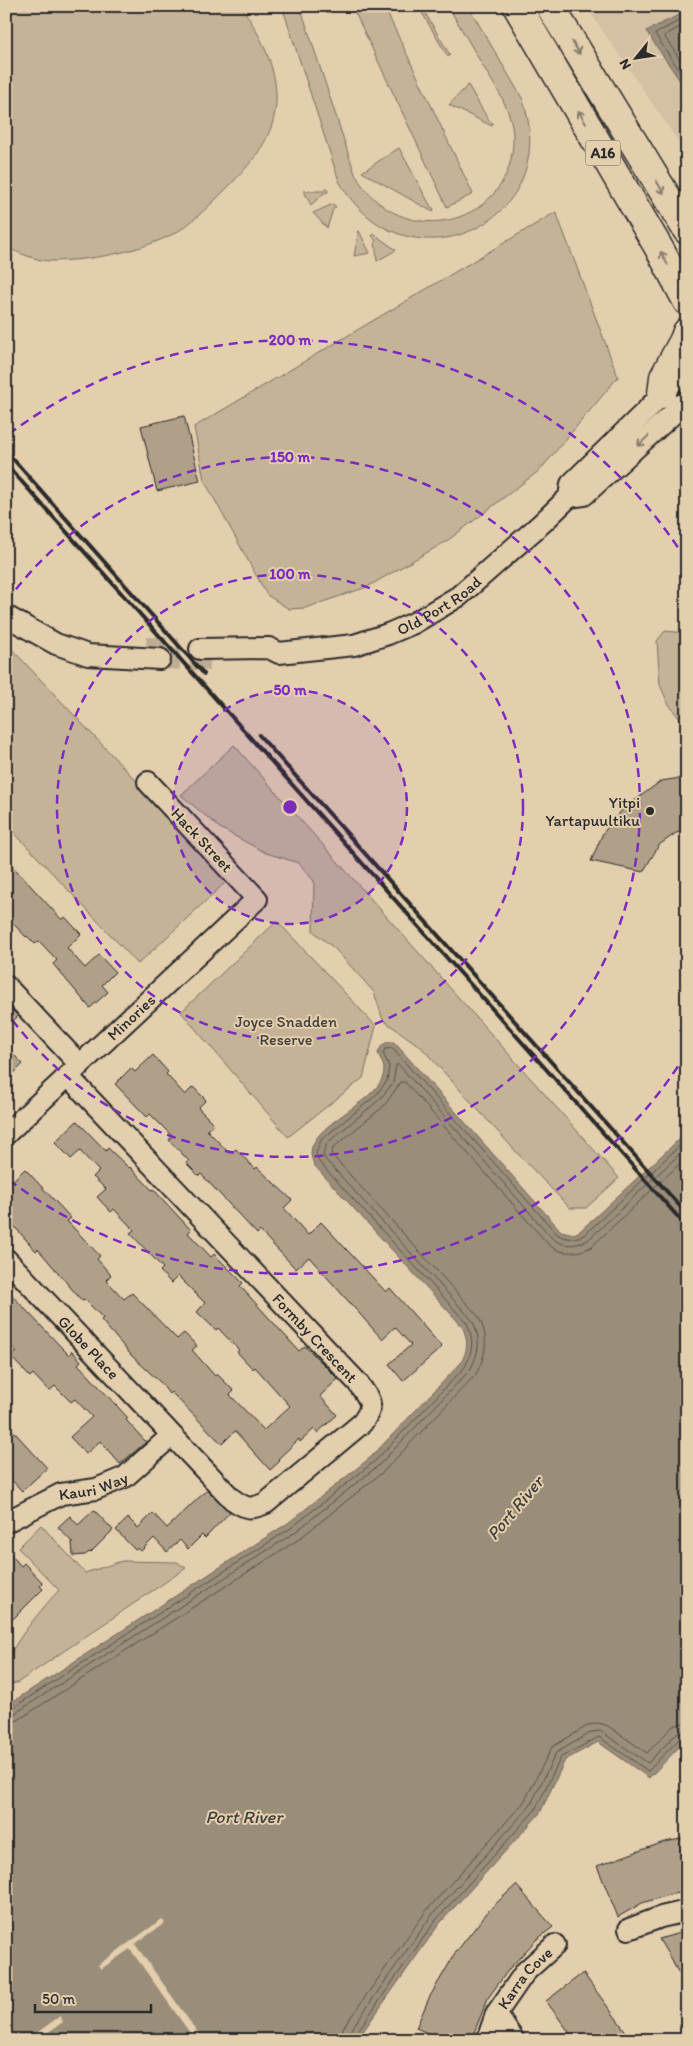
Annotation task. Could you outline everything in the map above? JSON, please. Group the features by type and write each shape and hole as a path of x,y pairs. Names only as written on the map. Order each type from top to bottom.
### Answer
{"highway":[{"name":"A16","path":"517,6 687,300"},
{"name":"A16","path":"550,6 687,230"},
{"path":"679,403 664,377 687,332"}],"street":[{"name":"Old Port Road","path":"208,655 269,648 279,653 354,645 414,623 459,596 542,524 569,496 572,484 679,403 687,367"},
{"path":"6,616 56,644 88,655 153,653"},
{"name":"Hack Street","path":"148,782 256,899"},
{"name":"Minories","path":"6,1134 256,899"},
{"path":"6,986 74,1070"},
{"name":"Formby Crescent","path":"74,1070 358,1383 371,1401 370,1412 362,1423 266,1504 255,1508 244,1507 232,1500 171,1436"},
{"name":"Globe Place","path":"6,1259 171,1436"},
{"name":"Kauri Way","path":"6,1521 61,1494 96,1489 125,1477 171,1436"},
{"path":"629,1929 661,1917 687,1911"},
{"name":"Karra Cove","path":"485,2040 488,2037 496,2014 525,1972 555,1945"},
{"name":"Karra Cove","path":"496,2014 514,2040"}],"shaded area":[{"path":"587,6 687,6 687,154 596,21"}],"green space":[{"path":"15,6 241,6 263,44 273,73 276,102 268,136 246,168 205,210 182,229 161,240 114,254 64,261 38,259 6,247 6,12"},
{"path":"282,6 300,6 355,174 375,200 399,215 426,221 452,219 477,209 496,191 509,166 513,135 510,116 498,90 448,6 468,6 522,98 530,142 522,180 501,210 472,230 437,239 401,235 367,216 339,181"},
{"path":"352,6 384,6 473,194 447,207"},
{"path":"418,6 421,6 450,55 448,57"},
{"path":"468,85 489,121 493,123 492,126 449,105"},
{"path":"399,148 431,207 434,209 433,212 362,172"},
{"path":"327,188 328,192 324,193 311,205 304,191 324,191"},
{"path":"333,204 336,207 333,209 327,228 313,213"},
{"path":"556,212 618,377 540,470 447,541 367,587 305,608 289,609 267,595 204,480 194,427"},
{"path":"359,231 370,253 354,256 357,232"},
{"path":"374,234 396,250 377,261 375,239 372,236"},
{"path":"665,631 687,633 687,729 668,703 660,685 657,641"},
{"path":"6,643 229,879 138,964 6,824"},
{"path":"234,745 619,1178 586,1208 570,1208 421,1047 383,1020 374,992 335,949 313,931 314,881 299,863 266,853 220,828 181,795"},
{"name":"Joyce Snadden Reserve","path":"277,921 376,1026 363,1078 288,1137 181,1012"},
{"path":"41,1525 85,1573 122,1561 177,1562 186,1568 17,1683 6,1685 6,1666 14,1648 29,1626 59,1590 18,1548"}],"water":[{"path":"687,11 687,91 646,31"},
{"name":"Port River","path":"394,1042 561,1231 574,1234 580,1231 687,1132 687,1739 649,1778 598,1742 565,1760 540,1813 440,1923 357,2040 6,2040 6,1706 288,1523 371,1457 460,1364 465,1355 467,1341 462,1326 314,1165 312,1158 311,1153 315,1141 323,1131 362,1101 382,1080 384,1068 378,1053 382,1045"}],"pier":[{"path":"162,1919 165,1923 135,1944 203,2040 195,2040 130,1949 101,1969 98,1965"},
{"path":"60,2016 63,2022 37,2040 27,2040"}],"building":[{"path":"184,416 200,481 157,491 141,426"},
{"path":"687,777 687,830 676,833 659,845 643,872 591,861 603,833 622,810 661,781"},
{"path":"6,859 62,920 65,917 81,934 67,948 85,968 99,955 115,972 102,985 108,992 90,1008 53,964 57,960 39,941 35,944 26,937 6,916"},
{"path":"6,1004 18,1016 6,1028"},
{"path":"6,1047 23,1064 6,1081"},
{"path":"153,1055 168,1072 166,1074 185,1095 193,1087 206,1100 198,1108 214,1124 207,1130 230,1154 236,1149 255,1169 257,1167 292,1200 284,1208 308,1235 321,1222 386,1292 390,1288 442,1347 403,1381 389,1364 411,1345 395,1327 382,1339 309,1257 296,1269 260,1231 257,1234 201,1174 199,1176 186,1163 189,1161 169,1140 172,1136 150,1114 147,1117 115,1084 131,1068 135,1072"},
{"path":"77,1121 106,1151 108,1148 153,1189 191,1230 188,1233 211,1257 214,1254 243,1283 240,1286 299,1351 305,1346 338,1379 320,1396 337,1415 317,1433 314,1429 300,1442 299,1439 278,1459 280,1461 270,1470 235,1431 222,1444 171,1392 169,1394 161,1383 131,1355 101,1320 103,1318 84,1299 82,1301 38,1249 36,1251 6,1217 6,1187 25,1169 71,1218 67,1221 100,1256 97,1259 111,1275 106,1280 124,1299 132,1293 177,1339 184,1333 197,1346 192,1350 215,1376 217,1374 234,1391 230,1395 264,1430 290,1406 255,1367 253,1369 237,1352 239,1350 218,1328 216,1330 197,1312 205,1303 178,1276 171,1283 160,1271 163,1268 130,1233 134,1230 114,1209 111,1212 97,1197 106,1189 93,1177 99,1171 80,1151 71,1159 55,1142"},
{"path":"6,1289 69,1355 72,1351 81,1361 78,1364 128,1418 126,1420 146,1442 120,1464 100,1441 86,1454 70,1437 92,1417 75,1399 71,1402 55,1386 49,1391 33,1374 30,1377 11,1357 17,1352 6,1340"},
{"path":"6,1423 47,1468 22,1491 6,1474"},
{"path":"207,1490 230,1512 205,1538 202,1535 188,1549 180,1540 167,1552 154,1538 141,1551 138,1548 135,1550 116,1530 128,1518 138,1528 153,1513 167,1528"},
{"path":"94,1510 113,1530 90,1553 73,1556 72,1542 58,1527 70,1516 78,1525"},
{"path":"6,1549 21,1566 24,1563 43,1583 40,1586 43,1589 6,1626"},
{"path":"687,1838 687,1892 672,1894 642,1903 618,1917 597,1866 664,1842"},
{"path":"516,1885 553,1927 536,1940 509,1969 488,1998 471,2040 444,2040 416,2028 429,1998 456,1952 490,1909"},
{"path":"687,1931 687,1987 659,1939"},
{"path":"583,1973 632,2040 575,2040 546,2001"}],"tunnel":[{"path":"146,647 179,648"},
{"path":"160,659 215,661"}],"railway":[{"path":"6,451 204,674"},
{"path":"6,464 687,1227"},
{"path":"259,735 687,1214"}],"place":[{"name":"Yitpi Yartapuultiku","path":"650,811"}]}
